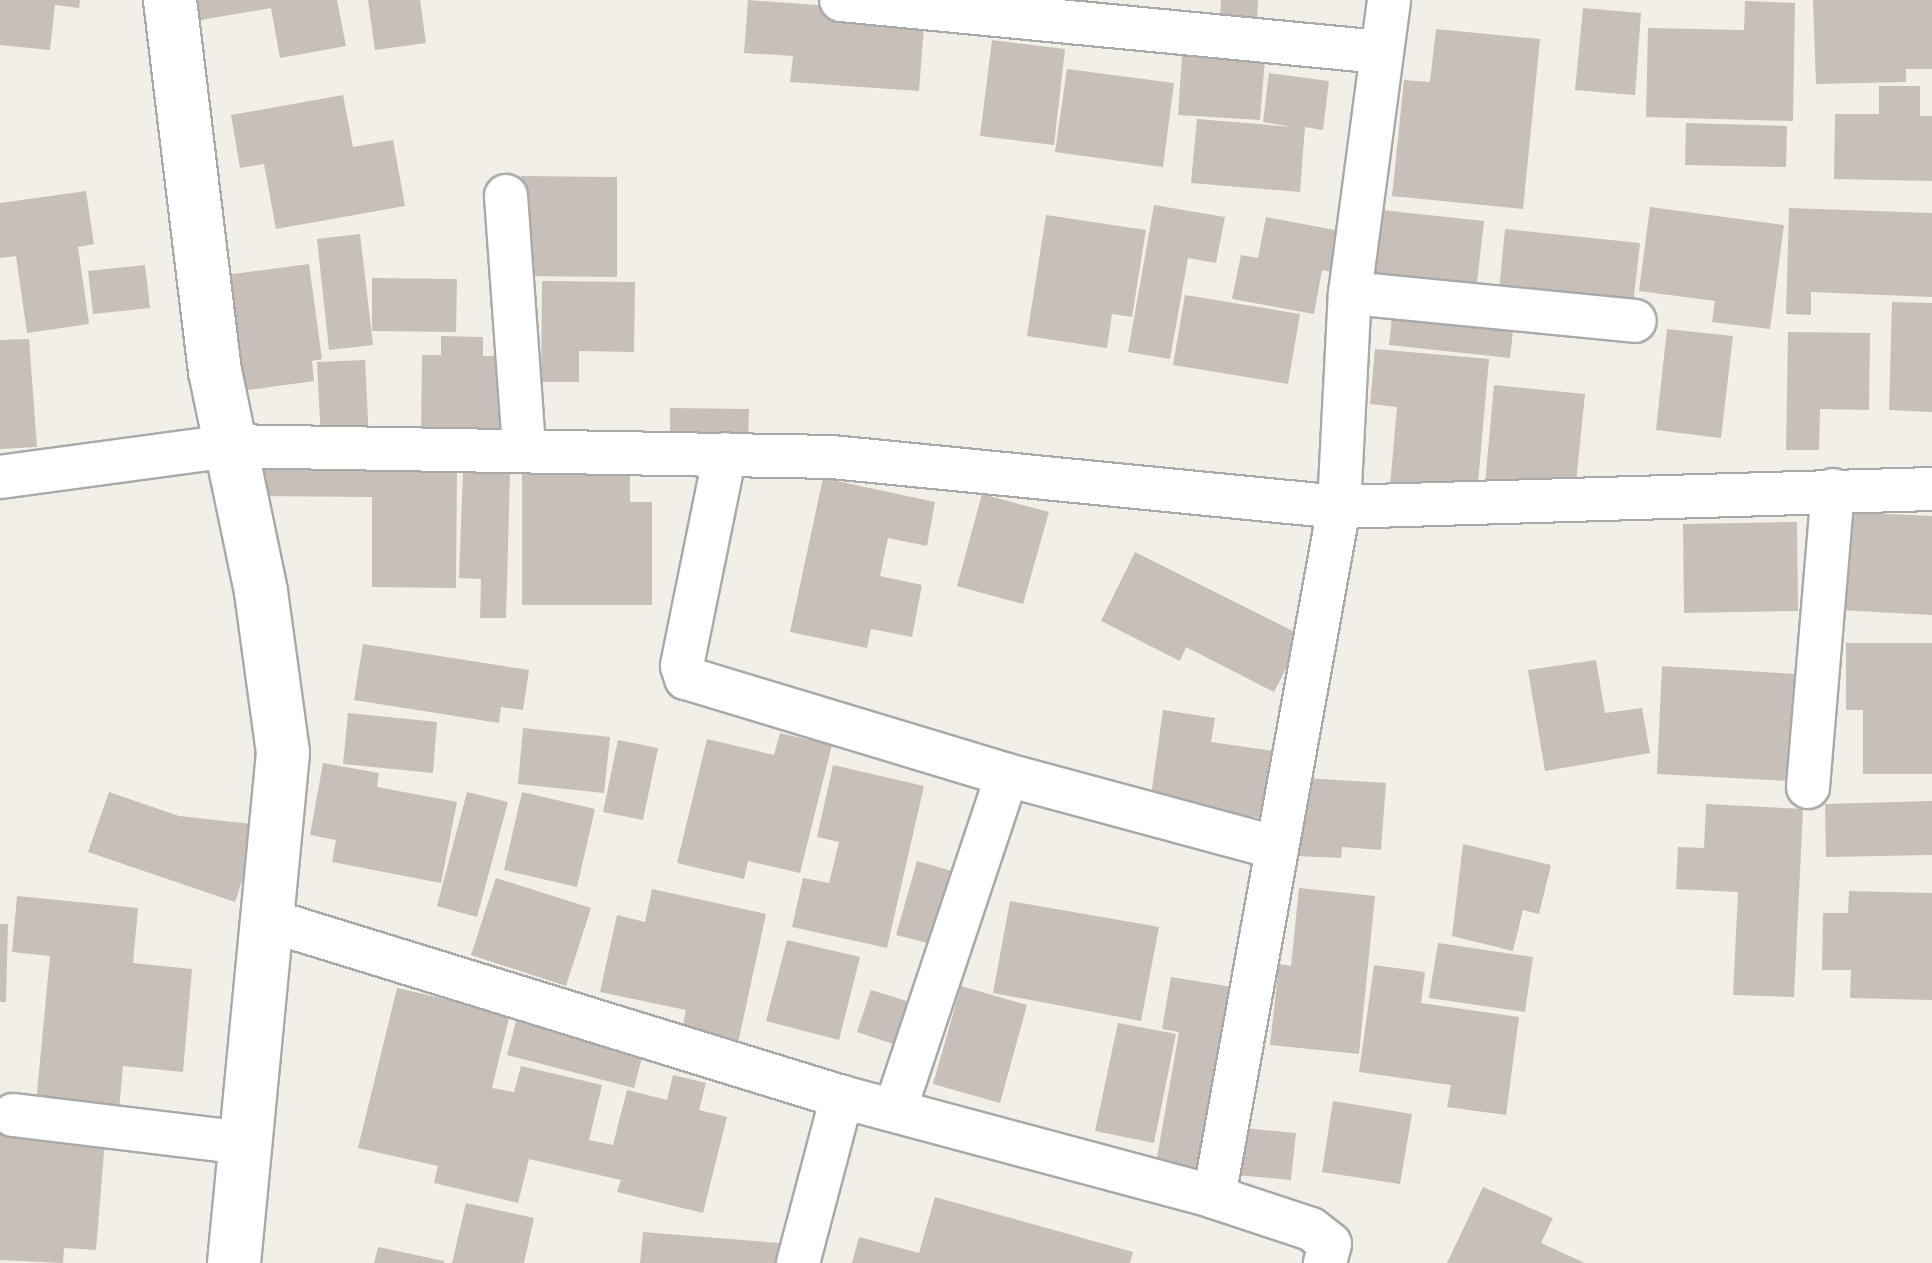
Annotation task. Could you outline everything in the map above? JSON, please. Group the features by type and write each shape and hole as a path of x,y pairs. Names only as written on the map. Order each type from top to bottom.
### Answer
{"street":[{"path":"170,0 228,446 260,592 283,753 271,921 243,1143 234,1263"},
{"path":"842,0 1380,52"},
{"path":"1214,1197 1273,847 1340,507 1350,293 1389,0"},
{"path":"506,196 524,450"},
{"path":"1350,293 1636,321"},
{"path":"0,477 228,446 832,456 1340,507 1932,488"},
{"path":"724,454 682,666 686,678 1007,775 1273,847"},
{"path":"1808,788 1832,490"},
{"path":"895,1110 1007,775"},
{"path":"271,921 842,1096 1214,1197 1311,1229 1335,1257"},
{"path":"798,1263 842,1096"},
{"path":"13,1115 243,1143"}],"building":[{"path":"0,0 80,0 79,8 55,5 50,50 0,45"},
{"path":"198,0 337,0 346,46 280,58 271,8 201,20"},
{"path":"368,0 420,0 426,43 375,50"},
{"path":"748,0 925,13 919,91 790,82 793,56 744,53"},
{"path":"1221,0 1258,0 1257,22 1220,21"},
{"path":"1813,0 1932,0 1932,69 1906,69 1906,82 1816,84"},
{"path":"1745,1 1795,3 1793,121 1646,117 1648,28 1744,30"},
{"path":"1583,8 1641,13 1635,95 1575,90"},
{"path":"1436,29 1540,39 1523,209 1392,196 1404,80 1430,82"},
{"path":"992,40 1065,49 1054,145 980,136"},
{"path":"1183,42 1266,47 1260,120 1178,115"},
{"path":"1067,69 1174,83 1163,167 1055,152"},
{"path":"1269,73 1329,81 1323,130 1305,127 1300,192 1191,183 1197,119 1292,127 1263,122"},
{"path":"1879,86 1920,86 1920,116 1932,116 1932,181 1834,179 1835,114 1879,114"},
{"path":"343,95 353,147 393,140 405,206 276,229 264,164 240,168 231,115"},
{"path":"1686,123 1787,126 1786,167 1685,165"},
{"path":"521,176 617,177 617,277 521,276"},
{"path":"86,191 94,244 78,247 89,324 27,333 16,256 0,258 0,203"},
{"path":"1154,205 1225,217 1216,263 1188,258 1170,359 1128,352"},
{"path":"1650,207 1784,225 1770,329 1712,322 1715,301 1639,291"},
{"path":"1789,208 1932,213 1932,297 1811,292 1811,315 1786,314"},
{"path":"1372,209 1484,221 1475,300 1363,287"},
{"path":"1046,215 1146,230 1132,317 1112,314 1107,348 1027,336"},
{"path":"1266,217 1340,231 1332,272 1322,270 1314,314 1232,299 1241,255 1258,258"},
{"path":"1505,229 1640,243 1632,314 1498,301"},
{"path":"360,234 373,345 329,350 317,239"},
{"path":"309,264 322,359 312,361 314,381 226,393 210,277"},
{"path":"145,265 150,308 93,314 88,271"},
{"path":"372,278 457,279 456,332 372,331"},
{"path":"542,281 635,282 634,352 579,351 579,382 541,382"},
{"path":"1185,295 1300,314 1288,384 1173,365"},
{"path":"1394,299 1515,313 1510,358 1389,345"},
{"path":"1892,302 1932,303 1932,412 1889,410"},
{"path":"1667,329 1733,336 1721,438 1656,430"},
{"path":"1788,332 1870,333 1869,410 1820,409 1819,450 1786,450"},
{"path":"441,336 483,337 483,356 510,356 508,439 421,437 422,355 441,355"},
{"path":"29,339 37,447 0,449 0,340"},
{"path":"1375,349 1489,359 1477,494 1390,486 1397,407 1370,404"},
{"path":"365,360 369,439 321,441 317,362"},
{"path":"1494,385 1585,394 1575,493 1485,484"},
{"path":"670,408 749,409 748,448 670,447"},
{"path":"250,456 457,457 456,588 372,587 372,497 249,496"},
{"path":"522,458 630,458 630,502 652,502 652,605 522,605"},
{"path":"463,472 510,473 506,618 480,618 481,579 459,578"},
{"path":"823,478 935,502 927,546 888,538 880,576 922,585 912,637 871,629 867,648 790,632"},
{"path":"982,494 1049,512 1023,604 957,586"},
{"path":"1844,512 1932,516 1932,615 1839,610"},
{"path":"1797,522 1798,611 1684,613 1683,524"},
{"path":"1135,552 1303,636 1274,692 1186,647 1180,661 1101,621"},
{"path":"1846,643 1932,643 1932,774 1863,774 1863,710 1846,710"},
{"path":"363,644 529,670 523,710 501,707 499,723 354,700"},
{"path":"1596,660 1605,713 1642,708 1650,753 1545,771 1528,670"},
{"path":"1662,666 1796,674 1790,781 1657,774"},
{"path":"1163,710 1215,718 1211,742 1273,751 1262,818 1150,803"},
{"path":"348,713 437,722 433,773 343,764"},
{"path":"523,728 610,737 604,793 518,784"},
{"path":"780,733 832,745 800,873 748,861 744,879 677,863 707,739 774,755"},
{"path":"618,740 658,748 643,820 603,812"},
{"path":"323,763 379,773 377,787 457,802 441,883 332,862 336,840 310,835"},
{"path":"833,765 924,786 887,948 792,927 803,878 829,883 839,842 817,837"},
{"path":"1304,778 1386,783 1381,850 1342,847 1341,858 1298,856"},
{"path":"109,792 179,816 261,825 235,902 88,852"},
{"path":"467,792 508,802 477,917 437,906"},
{"path":"522,792 595,809 577,887 504,870"},
{"path":"1932,801 1932,855 1826,857 1825,804"},
{"path":"1706,804 1803,809 1794,997 1733,995 1738,892 1676,889 1678,847 1704,848"},
{"path":"1463,844 1551,865 1539,914 1523,910 1513,951 1452,936"},
{"path":"917,861 952,871 931,944 896,935"},
{"path":"496,878 591,908 566,986 471,955"},
{"path":"1299,888 1375,896 1359,1054 1270,1045 1279,964 1291,966"},
{"path":"652,889 766,914 738,1043 682,1031 686,1010 600,992 617,915 645,922"},
{"path":"1849,891 1932,893 1932,1000 1850,998 1851,970 1822,970 1823,913 1848,913"},
{"path":"17,896 138,908 133,963 192,969 183,1072 123,1066 119,1111 36,1103 50,956 12,952"},
{"path":"1010,901 1159,927 1141,1021 993,993"},
{"path":"0,924 8,924 6,1002 0,1002"},
{"path":"787,940 860,957 839,1040 766,1021"},
{"path":"1438,943 1533,957 1525,1012 1429,998"},
{"path":"1374,965 1425,972 1421,1003 1519,1017 1506,1115 1447,1107 1451,1085 1359,1072"},
{"path":"1171,977 1232,987 1200,1182 1154,1175 1179,1032 1162,1029"},
{"path":"961,986 1027,1005 1000,1103 933,1084"},
{"path":"397,988 510,1014 492,1088 514,1092 521,1066 602,1085 589,1140 613,1145 627,1090 667,1100 673,1075 706,1083 699,1110 727,1117 703,1213 617,1192 621,1180 529,1159 518,1203 434,1183 438,1166 358,1148"},
{"path":"871,990 910,1002 896,1045 857,1032"},
{"path":"517,1018 644,1050 634,1088 507,1055"},
{"path":"1118,1023 1176,1034 1154,1143 1095,1131"},
{"path":"1333,1101 1412,1114 1400,1184 1322,1172"},
{"path":"0,1120 106,1128 96,1250 64,1248 63,1263 0,1260"},
{"path":"1231,1127 1296,1133 1291,1180 1226,1174"},
{"path":"1483,1187 1553,1218 1541,1243 1585,1263 1447,1263"},
{"path":"935,1197 1133,1252 1130,1263 852,1263 859,1237 919,1253"},
{"path":"466,1203 534,1218 524,1263 452,1263"},
{"path":"643,1232 779,1243 777,1263 640,1263"},
{"path":"378,1247 444,1261 444,1263 374,1263"}]}
